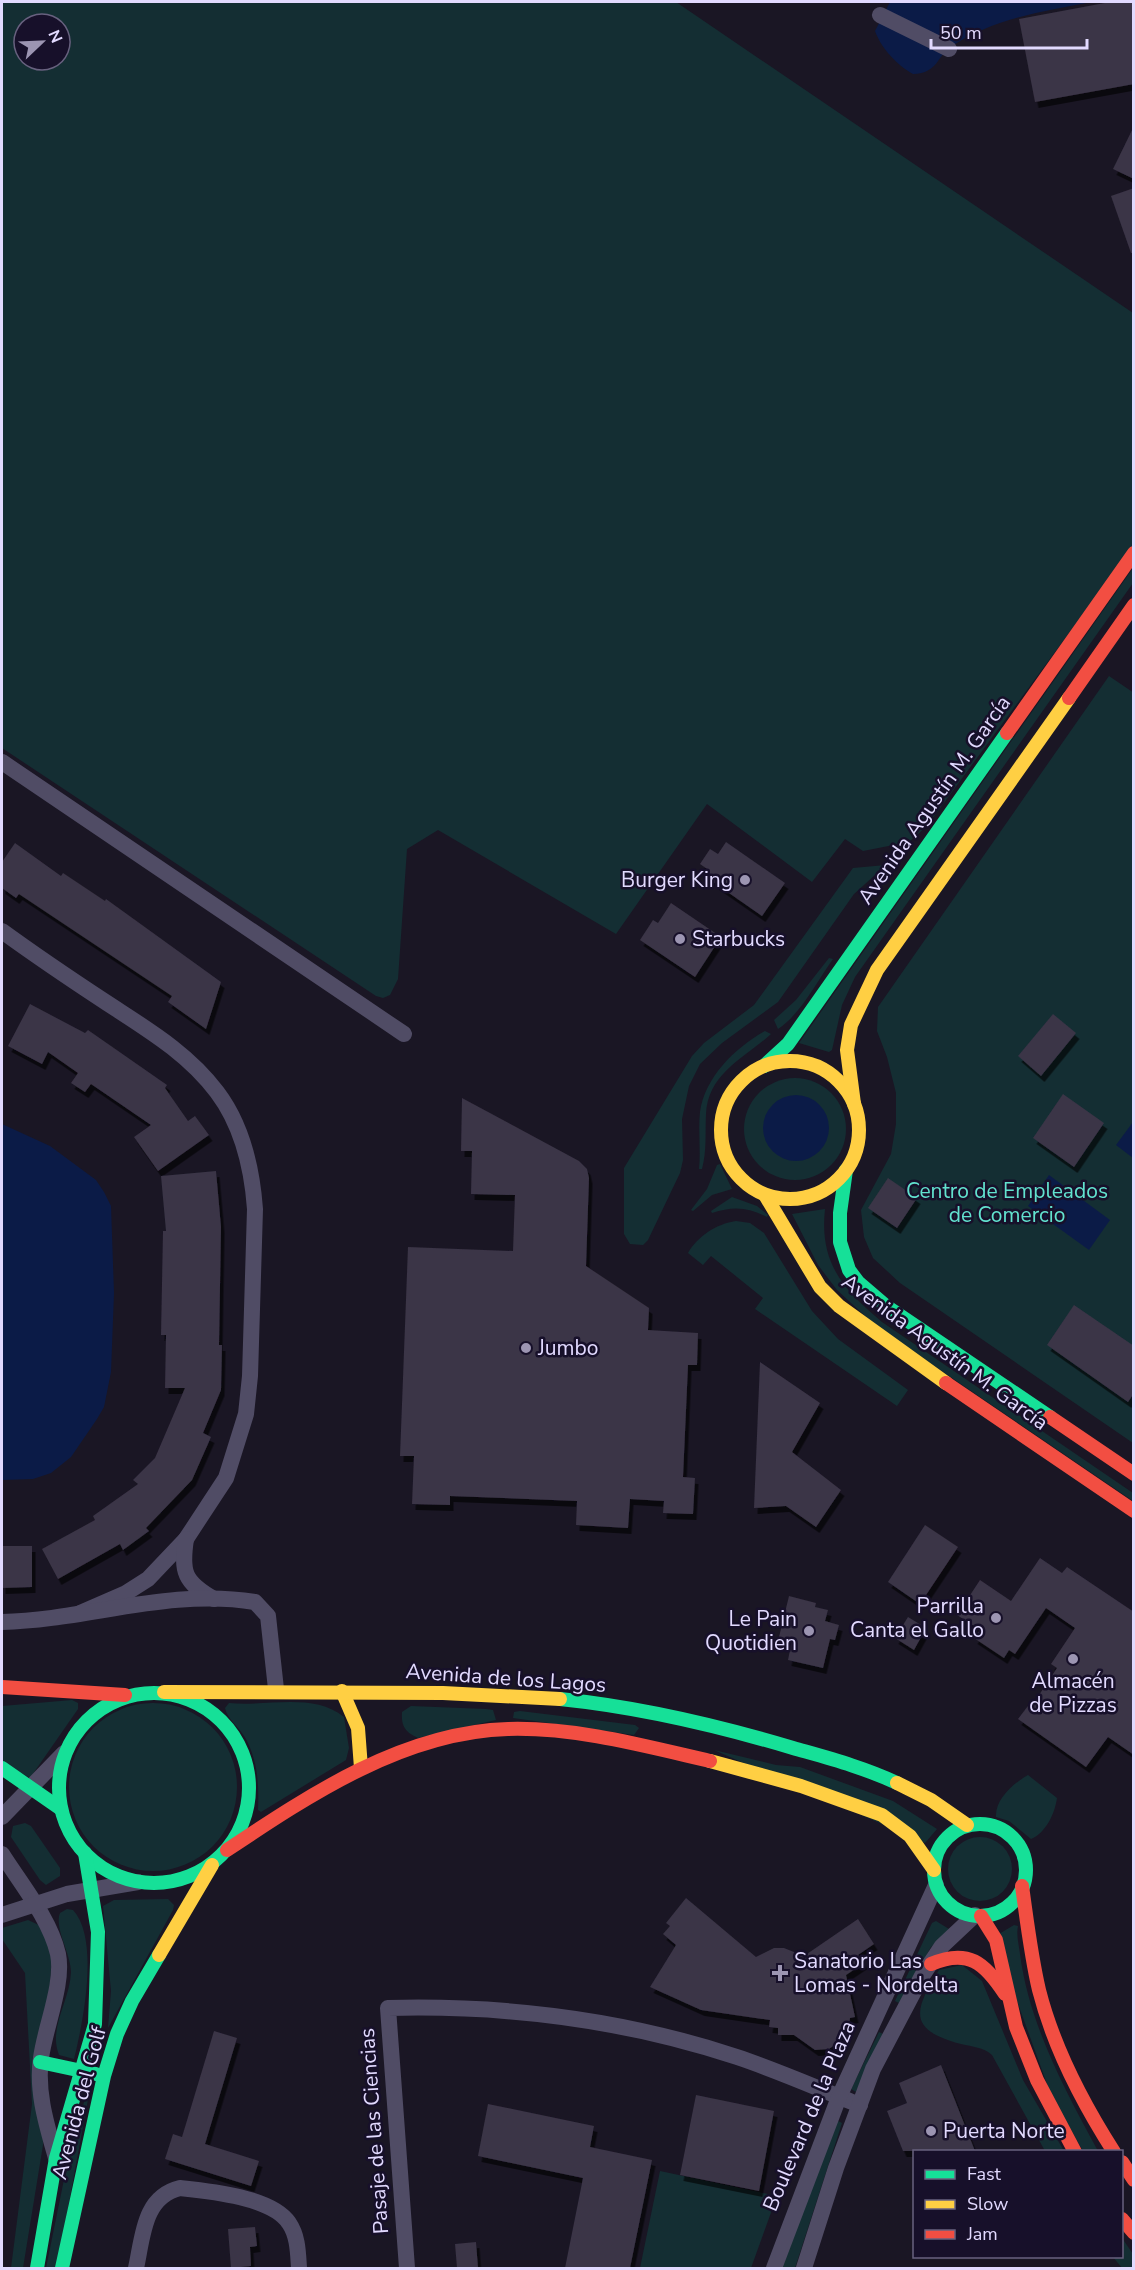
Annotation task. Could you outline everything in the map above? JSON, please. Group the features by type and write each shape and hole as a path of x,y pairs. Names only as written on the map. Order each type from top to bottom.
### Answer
{"street":[{"path":"880,15 950,49"},
{"name":"Avenida Agustín M. García","path":"764,1065 794,1035 1134,553"},
{"path":"854,1104 843,1086 826,1071 807,1063 785,1061 764,1065 746,1076 732,1092 723,1111 721,1132 725,1152 735,1171 765,1195 789,1199 805,1198 835,1183 846,1170 856,1149 859,1127 847,1050 851,1025 877,970 1134,605"},
{"path":"2,762 404,1034"},
{"path":"2,931 174,1047 219,1094 246,1152 255,1209 250,1376 246,1414 226,1478 186,1539 148,1579 126,1593 80,1613"},
{"name":"Avenida Agustín M. García","path":"846,1170 840,1202 838,1237 844,1257 858,1281 886,1306 1134,1474"},
{"name":"Avenida Agustín M. García","path":"765,1195 820,1287 839,1306 902,1353 1134,1511"},
{"path":"186,1539 183,1560 186,1577 194,1588 214,1599"},
{"path":"2,1622 54,1619 147,1602 214,1599 255,1602 263,1607 268,1616 276,1689"},
{"path":"2,1687 127,1695 164,1692 186,1697 207,1708 224,1723 238,1741 246,1763 249,1797 240,1830 227,1850"},
{"name":"Avenida de los Lagos","path":"164,1692 276,1689 456,1693 570,1700 691,1721 776,1742 859,1767 908,1788 952,1812 967,1825"},
{"path":"342,1691 353,1711 361,1737 361,1768"},
{"path":"2,1817 64,1754 79,1728 100,1708 127,1695"},
{"path":"64,1754 59,1781 61,1809 69,1833 100,1867 118,1877 158,1884 178,1881 196,1874 285,1811 361,1768 415,1747 463,1734 525,1727 563,1730 759,1773 867,1808 890,1819 913,1837 951,1905 978,1915 996,1940 1009,2002 1037,2080 1074,2150"},
{"path":"2,1768 61,1809"},
{"path":"935,1878 936,1856 943,1842 954,1832 967,1825 991,1825 1005,1832 1016,1842 1024,1864 1022,1886 1036,1979 1053,2033 1079,2095 1113,2150"},
{"name":"Avenida del Golf","path":"37,2268 56,2158 95,2024 99,1974 98,1932 85,1853"},
{"path":"2,1854 54,1940 58,1957 58,1978 40,2061 42,2103 56,2158"},
{"name":"Avenida del Golf","path":"63,2268 104,2076 117,2034 132,2001 213,1863"},
{"name":"Boulevard de la Plaza","path":"774,2268 839,2097 935,1878"},
{"path":"2,1915 34,1904 90,1890 138,1882"},
{"path":"978,1915 1006,1907 1016,1898 1022,1886"},
{"name":"Boulevard de la Plaza","path":"804,2268 873,2069 942,1946 978,1915"},
{"path":"931,1964 946,1955 968,1957 981,1964 999,1984 1009,2002"},
{"name":"Pasaje de las Ciencias","path":"407,2268 388,2008 452,2008 549,2015 623,2027 735,2056 860,2105"},
{"path":"40,2061 104,2076"},
{"path":"1123,2164 1134,2180"},
{"path":"136,2268 149,2211 156,2199 169,2191 180,2188 266,2204 288,2221 295,2234 299,2268"},
{"path":"1123,2220 1134,2233"}],"green space":[{"path":"2,2 676,2 1133,313 1133,546 927,826 909,842 863,851 845,839 812,882 707,804 616,934 438,830 407,849 398,979 390,995 383,998 376,996 2,748"},
{"path":"1133,568 1133,583 855,977 842,1005 832,1050 829,1052 799,1043"},
{"name":"Centro de Empleados de Comercio","path":"1109,676 1134,693 1133,1443 900,1283 873,1258 864,1237 861,1210 891,1154 896,1124 896,1093 887,1057 877,1031 878,1007"},
{"path":"886,865 854,894 778,1002 722,1043 700,1064 689,1086 682,1119 683,1160 680,1173 648,1240 643,1245 630,1244 624,1234 624,1168 692,1056 704,1043 754,1005 853,868"},
{"path":"829,958 833,959 808,997 794,1015 778,1029 774,1020 796,1000"},
{"path":"765,1031 771,1034 730,1068 713,1088 706,1114 704,1162 702,1169 699,1169 700,1112 708,1087 715,1075 733,1055"},
{"path":"795,1078 815,1082 831,1093 842,1109 846,1129 842,1149 831,1165 815,1176 795,1180 775,1176 759,1165 748,1149 744,1129 748,1109 759,1093 775,1082"},
{"path":"720,1164 732,1189 712,1195 693,1211 691,1210 707,1189 717,1165"},
{"path":"732,1197 757,1206 768,1215 767,1217 740,1209 727,1209 712,1213 711,1211"},
{"path":"825,1209 824,1228 830,1260 837,1274 856,1299 882,1322 1133,1493 1133,1501 877,1327 837,1290 818,1265 792,1214"},
{"path":"736,1221 750,1223 764,1233 812,1311 838,1339 908,1390 897,1406 755,1309 763,1298 711,1256 703,1265 688,1253 708,1232"},
{"path":"72,1700 78,1703 78,1709 30,1778 2,1762 2,1706"},
{"path":"289,1702 332,1709 344,1717 349,1748 346,1760 261,1812 258,1810 258,1783 253,1756 246,1739 226,1712 225,1708 229,1703"},
{"path":"153,1703 185,1710 200,1717 212,1728 223,1740 230,1755 237,1787 230,1819 223,1834 212,1846 200,1857 185,1864 153,1871 121,1864 106,1857 94,1846 83,1834 76,1819 69,1787 76,1755 83,1740 94,1728 106,1717 121,1710"},
{"path":"411,1706 493,1710 496,1720 418,1738 407,1731 402,1721 402,1712"},
{"path":"514,1712 635,1725 639,1728 634,1735 513,1718"},
{"path":"714,1750 776,1765 800,1767 893,1801 937,1829 925,1843"},
{"path":"1028,1775 1057,1798 1049,1822 1031,1839 1009,1821 996,1817 1002,1798 1011,1787"},
{"path":"25,1823 31,1826 60,1868 60,1876 46,1885 40,1880 11,1837 13,1826"},
{"path":"980,1837 998,1843 1006,1851 1012,1869 1006,1887 998,1895 980,1901 962,1895 954,1887 948,1869 954,1851 962,1843"},
{"path":"168,1899 174,1905 173,1910 108,2028 111,1991 103,1906 114,1900"},
{"path":"67,1909 73,1910 81,1923 88,1960 85,2004 74,2059 59,2055 56,2045 58,2025 71,1972 59,1926 60,1913"},
{"path":"28,1920 41,1926 52,1947 43,2145 23,2268 11,2268 32,2104 25,1973 2,1939 2,1928"},
{"path":"936,1921 949,1931 931,1947 899,2003 895,2001 932,1923"},
{"path":"1014,1925 1018,1926 1018,1940 1031,2006 1061,2080 1097,2150 1082,2150 1051,2095 1017,2001 999,1934"},
{"path":"962,1965 982,1981 1023,2080 1063,2150 1044,2150 989,2052 944,2038 931,2032 924,2025 920,2017 924,1996 939,1970"},
{"path":"879,2032 883,2034 856,2092 851,2089"},
{"path":"89,2094 57,2268 46,2268 72,2140 86,2096"},
{"path":"836,2120 842,2123 795,2268 782,2268"},
{"path":"660,2171 777,2196 751,2268 640,2268"},
{"path":"1123,2239 1133,2254 1133,2268 1122,2268 1114,2258 1123,2258"}],"water":[{"path":"890,2 1092,2 1019,17 984,29 952,46 928,71 913,74 890,56 875,31"},
{"path":"790,1095 802,1095 814,1100 824,1110 829,1128 827,1141 814,1156 802,1161 790,1161 778,1156 768,1146 763,1134 763,1122 768,1110 778,1100"},
{"path":"1133,1122 1133,1158 1116,1145"},
{"path":"2,1124 50,1146 96,1180 111,1206 114,1293 111,1372 104,1407 71,1457 51,1473 33,1479 2,1480"},
{"path":"1049,1175 1110,1220 1089,1250 1028,1206"}],"building":[{"path":"1110,2 1134,2 1134,84 1035,102 1019,19"},
{"path":"1134,126 1134,179 1113,169"},
{"path":"1134,188 1134,253 1131,253 1111,196"},
{"name":"Burger King","path":"726,842 785,883 762,916 706,877 710,871 700,864 710,849 718,854"},
{"path":"15,843 61,876 63,873 105,901 106,899 221,982 206,1029 168,1002 172,996 19,894 16,898 2,888 2,862"},
{"name":"Starbucks","path":"671,903 721,937 695,977 640,940 653,920 658,923"},
{"path":"30,1004 85,1033 88,1030 167,1085 165,1088 188,1121 195,1116 209,1135 158,1171 134,1137 151,1125 91,1084 85,1092 71,1083 78,1073 48,1052 42,1064 8,1046"},
{"path":"1053,1014 1076,1033 1041,1076 1018,1056"},
{"path":"1063,1094 1104,1123 1074,1167 1033,1138"},
{"name":"Jumbo","path":"462,1098 579,1161 587,1169 589,1178 586,1266 649,1308 648,1330 698,1333 697,1365 688,1365 683,1477 695,1478 693,1514 663,1513 664,1501 630,1499 628,1528 576,1525 577,1501 450,1496 450,1505 412,1504 414,1456 400,1456 408,1247 513,1251 515,1195 471,1194 472,1151 461,1151"},
{"path":"216,1171 221,1227 219,1345 222,1345 221,1390 203,1433 211,1437 192,1480 146,1528 149,1531 123,1550 120,1544 58,1579 42,1549 95,1520 93,1516 138,1484 133,1480 155,1458 185,1388 165,1388 166,1335 161,1335 163,1231 166,1231 161,1176"},
{"path":"888,1178 917,1198 897,1228 868,1208"},
{"path":"1074,1305 1134,1346 1134,1393 1128,1402 1047,1345"},
{"path":"760,1362 820,1403 792,1452 841,1490 816,1527 786,1506 754,1508"},
{"path":"925,1525 958,1547 920,1604 888,1582"},
{"path":"2,1546 32,1546 32,1587 2,1588"},
{"path":"1040,1558 1062,1573 1067,1567 1134,1612 1134,1755 1108,1737 1086,1767 1018,1719 1031,1702 1033,1704 1057,1668 1051,1664 1075,1628 1046,1608 1015,1654 1009,1650 1004,1658 974,1638 980,1630 957,1615 980,1580 1011,1601"},
{"name":"Le Pain Quotidien","path":"789,1596 816,1603 815,1607 828,1610 825,1621 839,1625 835,1640 830,1639 823,1668 788,1660 792,1640 779,1637"},
{"path":"908,1617 926,1628 914,1650 895,1638"},
{"name":"Sanatorio Las Lomas - Nordelta","path":"686,1898 756,1957 774,1948 784,1948 804,1956 858,1919 874,1944 858,1955 864,1963 846,1975 855,2017 850,2018 848,2033 843,2039 829,2049 815,2050 794,2035 778,2035 778,2028 769,2027 770,2020 701,2010 650,1987 676,1945 663,1934 670,1926 666,1923"},
{"path":"214,2031 237,2038 205,2144 259,2161 251,2186 165,2159 173,2134 182,2137"},
{"name":"Puerta Norte","path":"941,2065 975,2150 903,2151 887,2111 907,2103 899,2083"},
{"path":"696,2095 774,2111 759,2191 680,2175"},
{"path":"488,2104 594,2126 590,2147 652,2160 630,2268 565,2268 583,2178 478,2156"},
{"path":"255,2227 257,2246 250,2247 251,2266 231,2268 228,2229"},
{"path":"476,2242 478,2268 457,2268 455,2244"}],"traffic: fast":[{"path":"764,1066 788,1044 1007,733"},
{"path":"846,1170 840,1213 840,1242 849,1270 858,1282 886,1306 1050,1417"},
{"path":"163,1693 173,1694 199,1704 215,1714 228,1727 242,1751 248,1769 249,1788 248,1807 242,1825 228,1849 215,1862 191,1876 173,1882 145,1883 135,1882 109,1872 93,1862 80,1849 66,1825 60,1807 59,1779 60,1769 70,1743 80,1727 93,1714 117,1700 135,1694 163,1693"},
{"path":"560,1699 619,1707 706,1724 845,1763 897,1783"},
{"path":"2,1768 61,1809"},
{"path":"980,1824 997,1828 1012,1838 1022,1853 1026,1870 1022,1887 1012,1902 997,1912 980,1916 963,1912 948,1902 938,1887 934,1870 938,1853 948,1838 963,1828 980,1824"},
{"path":"37,2268 56,2158 95,2024 98,1932 85,1853"},
{"path":"62,2268 104,2076 117,2034 132,2001 159,1955"},
{"path":"40,2062 96,2074"}],"traffic: slow":[{"path":"854,1104 847,1050 851,1025 877,970 1069,698"},
{"path":"790,1061 816,1067 839,1081 853,1104 859,1130 853,1156 839,1179 816,1193 790,1199 764,1193 741,1179 727,1156 721,1130 727,1104 741,1081 764,1067 790,1061"},
{"path":"765,1195 820,1287 839,1306 946,1383"},
{"path":"342,1691 358,1728 361,1768"},
{"path":"164,1692 443,1693 560,1699"},
{"path":"710,1761 801,1786 882,1815 910,1836 934,1870"},
{"path":"897,1783 931,1800 967,1825"},
{"path":"159,1955 212,1865"}],"traffic: jam":[{"path":"1007,733 1134,553"},
{"path":"1069,698 1134,605"},
{"path":"946,1383 1134,1511"},
{"path":"1050,1417 1134,1474"},
{"path":"2,1687 125,1695"},
{"path":"227,1850 325,1788 360,1770 432,1741 470,1733 508,1729 559,1731 610,1739 710,1761"},
{"path":"1022,1886 1036,1977 1045,2012 1070,2074 1113,2150"},
{"path":"981,1916 996,1940 1016,2027 1037,2080 1074,2150"},
{"path":"931,1964 955,1958 974,1961 990,1974 1005,1994"},
{"path":"1123,2164 1134,2180"},
{"path":"1123,2220 1134,2233"}],"place":[{"name":"Burger King","path":"745,880"},
{"name":"Starbucks","path":"680,939"},
{"name":"Jumbo","path":"526,1348"},
{"name":"Parrilla Canta el Gallo","path":"996,1618"},
{"name":"Le Pain Quotidien","path":"809,1631"},
{"name":"Almacén de Pizzas","path":"1073,1659"},
{"name":"Sanatorio Las Lomas - Nordelta","path":"780,1973"},
{"name":"Puerta Norte","path":"931,2131"}]}
